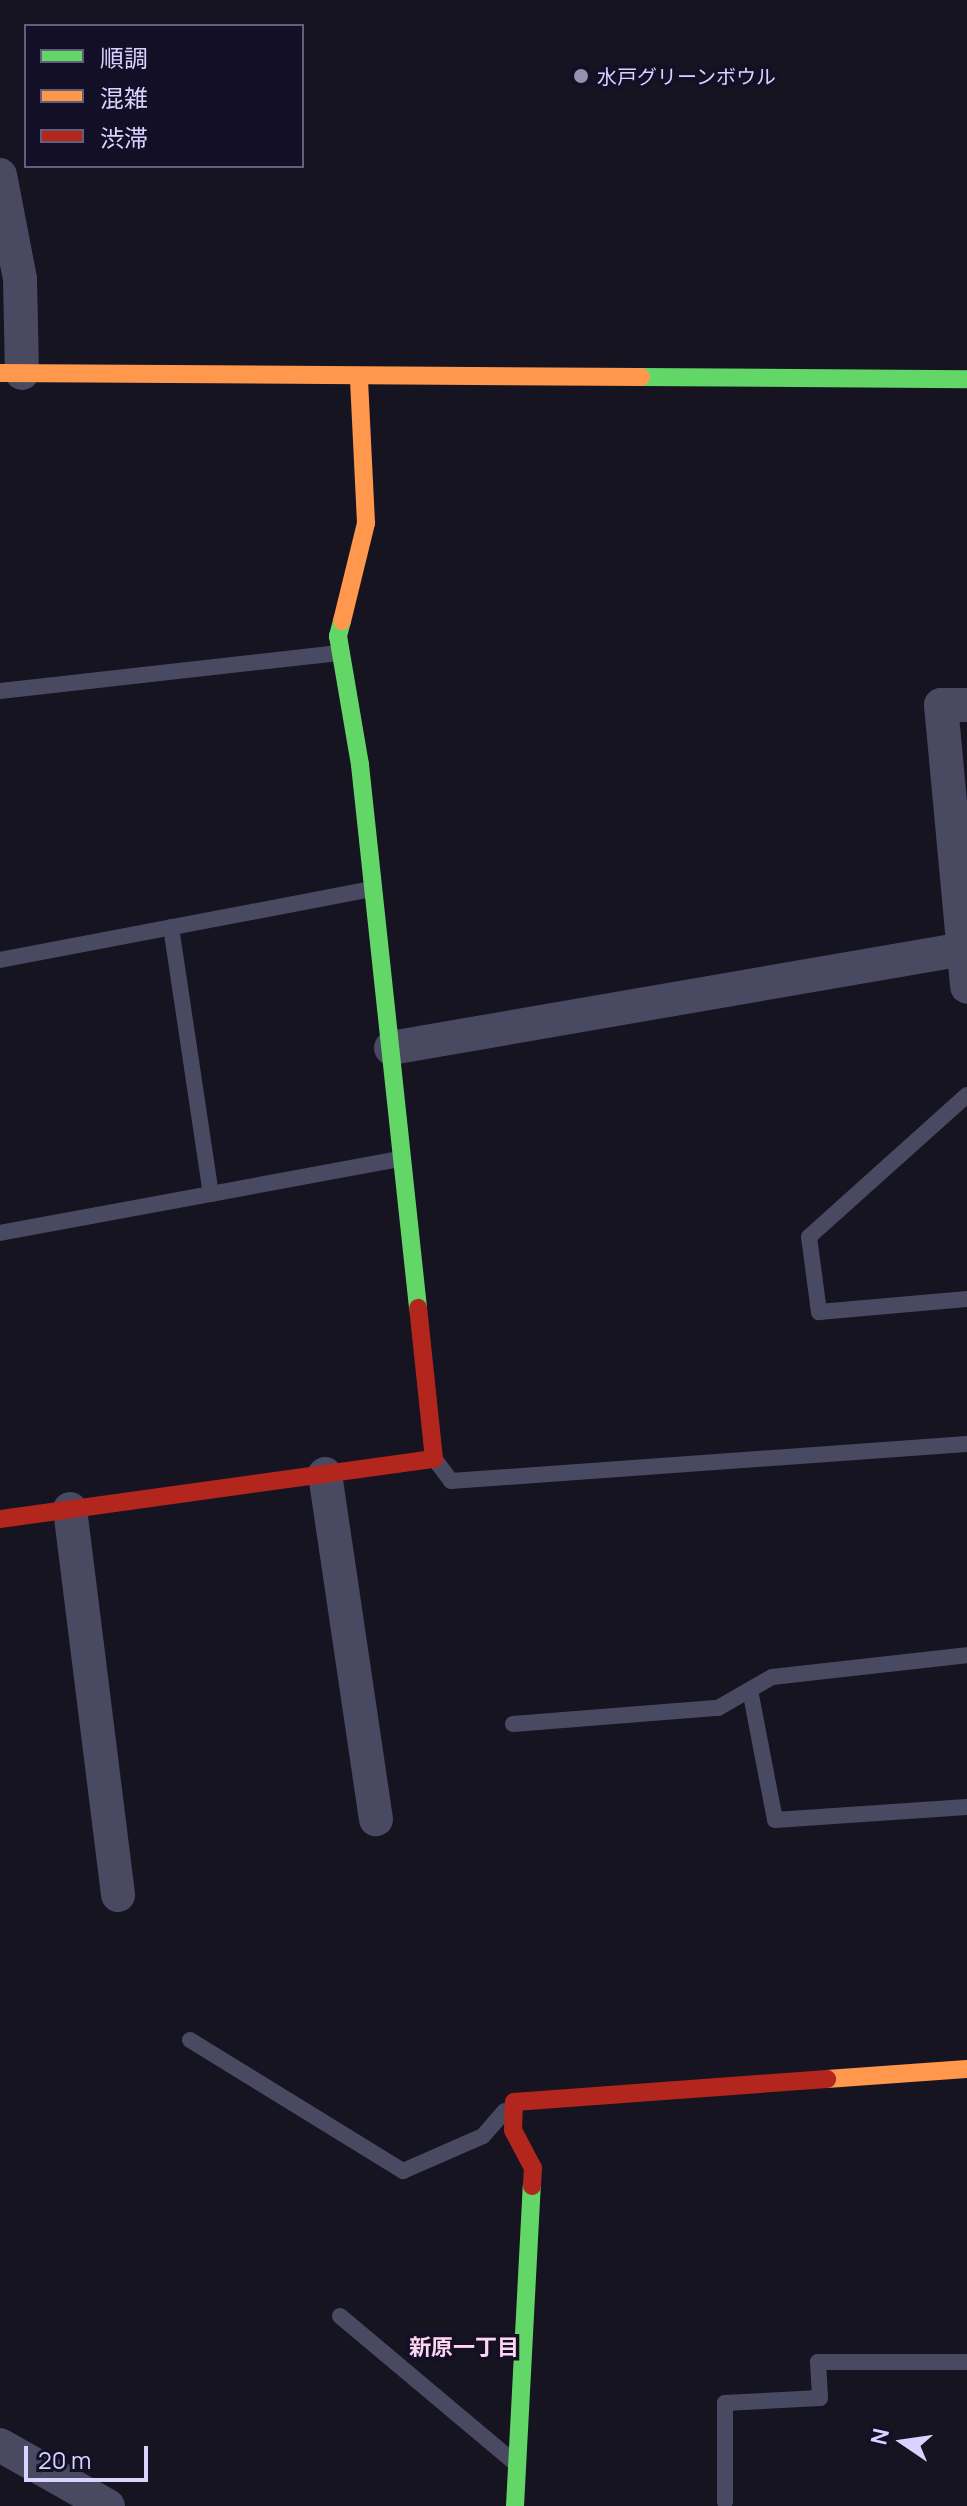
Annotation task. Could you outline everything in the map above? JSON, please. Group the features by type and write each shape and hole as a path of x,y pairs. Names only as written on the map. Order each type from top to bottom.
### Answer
{"street":[{"path":"0,175 20,279 11,373 359,378 967,379"},
{"path":"0,1519 434,1459 373,889 338,636 366,523 359,378"},
{"path":"967,705 941,705 967,987"},
{"path":"391,1048 963,949"},
{"path":"325,1474 376,1819"},
{"path":"70,1509 118,1895"},
{"path":"515,2506 533,2168 513,2130 514,2102 967,2069"},
{"path":"0,2445 108,2506"}],"lane":[{"path":"0,691 341,653"},
{"path":"0,960 373,889"},
{"path":"171,927 211,1194"},
{"path":"967,1095 809,1237 819,1312 967,1299"},
{"path":"0,1233 403,1159"},
{"path":"434,1459 451,1481 967,1444"},
{"path":"513,1724 718,1708 772,1677 967,1655"},
{"path":"750,1690 775,1820 967,1807"},
{"path":"190,2040 403,2171 483,2136 514,2102"},
{"path":"340,2316 518,2464"},
{"path":"725,2502 725,2403 820,2398 818,2362 967,2362"}],"traffic: fast":[{"path":"641,377 967,379"},
{"path":"342,621 338,636 360,765 418,1308"},
{"path":"515,2506 532,2186"}],"traffic: slow":[{"path":"0,373 641,377"},
{"path":"342,621 366,523 359,378"},
{"path":"827,2079 967,2069"}],"traffic: jam":[{"path":"0,1519 434,1459 418,1308"},
{"path":"532,2186 533,2168 513,2130 514,2102 827,2079"}],"place":[{"name":"水戸グリーンボウル","path":"581,76"}],"district":[{"name":"新原一丁目","path":"464,2348"}]}
